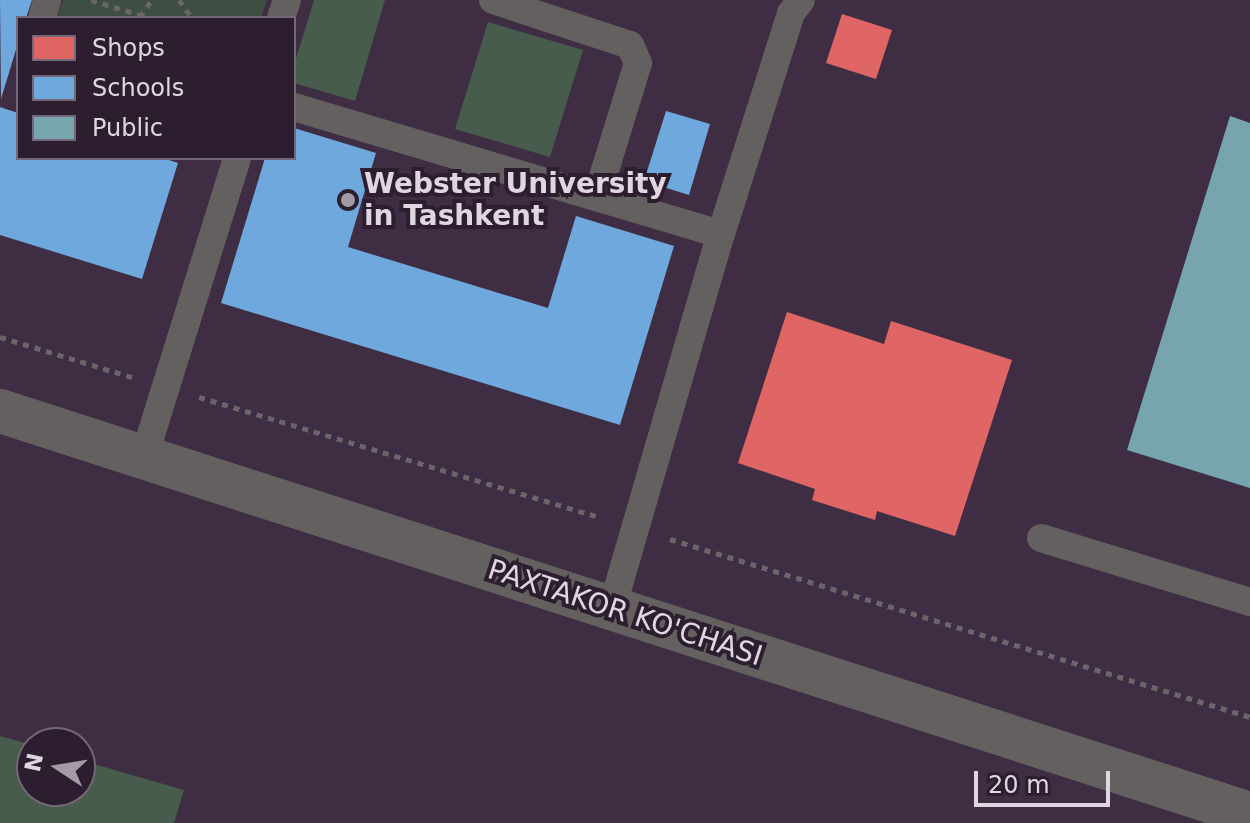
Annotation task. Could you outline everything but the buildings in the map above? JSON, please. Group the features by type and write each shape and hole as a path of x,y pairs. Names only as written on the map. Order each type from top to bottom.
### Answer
{"street":[{"name":"PAXTAKOR KO'CHASI","path":"0,411 1250,814"}],"lane":[{"path":"493,0 630,45 638,63 597,196"},
{"path":"612,608 721,234 791,13 801,0"},
{"path":"296,108 721,234"},
{"path":"144,457 228,160"},
{"path":"1041,538 1250,602"}],"path":[{"path":"91,0 140,16 152,0"}],"shaded area":[{"path":"0,0 1250,0 1250,823 0,823"}],"green space":[{"path":"63,0 267,0 262,16 58,16"},
{"path":"314,0 385,0 355,101 296,84 296,58"},
{"path":"488,22 583,50 550,157 455,129"},
{"path":"0,736 16,740 16,807 96,807 96,765 184,790 174,823 0,823"}],"place":[{"name":"Webster University in Tashkent","path":"348,200"}]}
